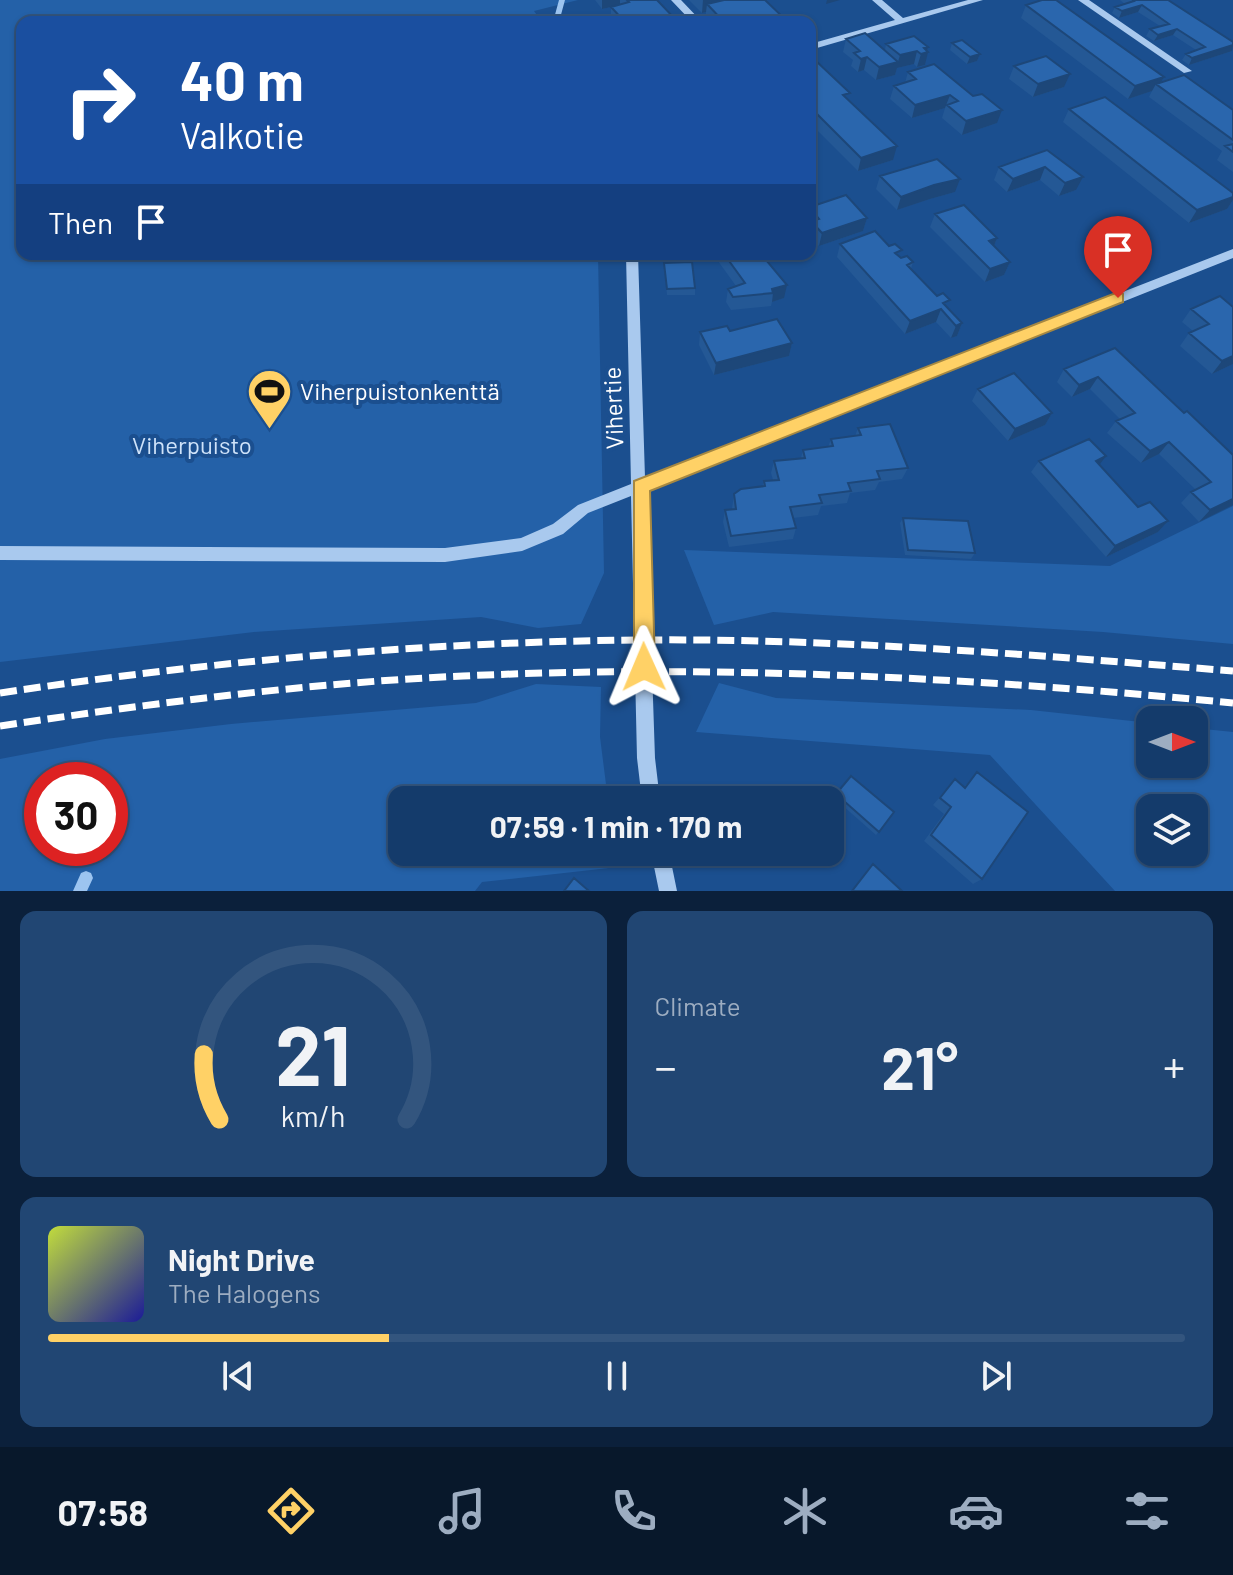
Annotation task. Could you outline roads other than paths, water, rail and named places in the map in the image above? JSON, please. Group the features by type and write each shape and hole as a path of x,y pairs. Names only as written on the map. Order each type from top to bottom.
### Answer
{"street":[{"path":"676,0 691,16"},
{"path":"877,0 901,21"},
{"path":"816,45 978,0"},
{"path":"1083,0 1187,71"},
{"path":"0,553 445,555 522,544 558,529 583,509 1233,253"},
{"name":"Vihertie","path":"632,260 641,487 646,758 649,786"},
{"path":"663,866 668,891"}],"waterway":[{"path":"558,16 562,0"},
{"path":"80,891 86,878"}],"railway":[{"path":"0,693 264,660 440,647 617,640 772,641 904,647 1233,671"},
{"path":"0,726 289,689 405,679 560,673 753,673 945,680 1233,703"}],"place":[{"name":"Viherpuistonkenttä","path":"269,431"}],"park label":[{"name":"Viherpuisto","path":"192,446"}]}
